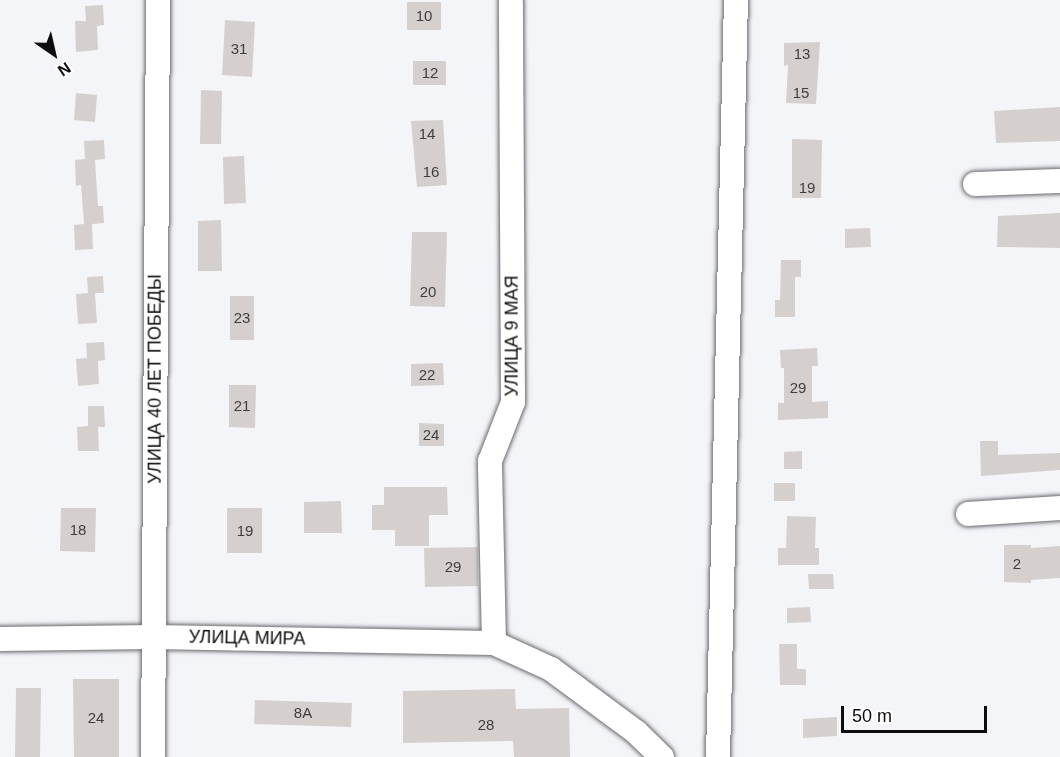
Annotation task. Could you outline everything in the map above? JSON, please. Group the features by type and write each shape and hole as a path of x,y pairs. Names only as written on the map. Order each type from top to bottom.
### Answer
{"street":[{"name":"УЛИЦА 40 ЛЕТ ПОБЕДЫ","path":"153,757 158,0"},
{"name":"УЛИЦА 9 МАЯ","path":"494,644 490,461 513,402 511,0"},
{"path":"718,757 736,0"},
{"path":"975,184 1060,181"},
{"path":"968,514 1060,508"},
{"name":"УЛИЦА МИРА","path":"0,639 152,637 494,644"},
{"path":"494,644 551,669 636,732 662,757"}],"building":[{"path":"407,2 441,2 441,30 407,30"},
{"path":"103,5 104,25 97,26 98,50 76,52 75,21 86,21 85,6"},
{"path":"225,20 255,22 252,77 222,75"},
{"path":"820,42 816,104 786,103 788,65 784,66 784,43"},
{"path":"413,61 446,61 446,85 413,85"},
{"path":"201,90 222,91 221,144 200,144"},
{"path":"76,93 97,95 95,122 74,120"},
{"path":"1060,107 1060,141 996,143 994,111"},
{"path":"443,120 447,185 417,187 411,121"},
{"path":"792,139 822,140 821,198 792,198"},
{"path":"104,140 105,159 95,160 98,206 103,206 104,223 92,224 93,249 75,250 74,225 84,224 81,185 76,186 75,160 85,159 84,141"},
{"path":"244,156 246,203 224,204 223,157"},
{"path":"1060,213 1060,248 997,247 998,216"},
{"path":"221,220 222,271 198,271 198,221"},
{"path":"870,228 871,247 845,248 845,229"},
{"path":"412,232 447,232 445,307 410,306"},
{"path":"781,260 801,260 801,277 795,277 795,317 775,317 775,300 780,300"},
{"path":"103,276 104,293 95,293 97,323 78,324 76,294 88,293 87,277"},
{"path":"230,296 254,296 254,340 230,340"},
{"path":"104,342 105,360 98,361 99,384 78,386 76,359 87,358 86,343"},
{"path":"817,348 818,366 812,366 812,402 828,401 828,418 778,420 778,403 784,403 784,368 781,368 780,350"},
{"path":"443,363 444,385 411,386 411,364"},
{"path":"229,385 256,385 255,428 229,427"},
{"path":"88,406 104,406 105,427 98,427 99,451 78,451 77,427 88,426"},
{"path":"419,423 444,424 444,446 419,446"},
{"path":"980,441 998,441 998,455 1060,453 1060,470 981,476"},
{"path":"802,451 802,469 784,469 784,452"},
{"path":"774,483 795,483 795,501 774,501"},
{"path":"384,487 447,487 448,515 429,515 429,546 395,546 395,530 372,530 372,505 384,505"},
{"path":"341,501 342,533 304,533 304,502"},
{"path":"61,508 96,508 95,552 60,551"},
{"path":"227,508 262,508 262,553 227,553"},
{"path":"787,516 816,517 815,548 819,548 819,565 778,565 778,548 786,548"},
{"path":"1004,545 1031,545 1031,548 1060,546 1060,578 1031,580 1031,583 1004,582"},
{"path":"478,547 478,586 425,587 424,548"},
{"path":"808,574 833,574 834,589 809,589"},
{"path":"810,607 811,622 787,623 787,608"},
{"path":"779,644 797,644 797,669 806,669 806,685 780,685"},
{"path":"73,679 119,679 119,757 74,757"},
{"path":"16,688 41,688 40,757 15,757"},
{"path":"515,689 516,709 569,708 570,757 514,757 513,741 403,743 403,691"},
{"path":"255,700 352,703 351,727 254,724"},
{"path":"837,717 837,736 803,738 803,719"}]}
